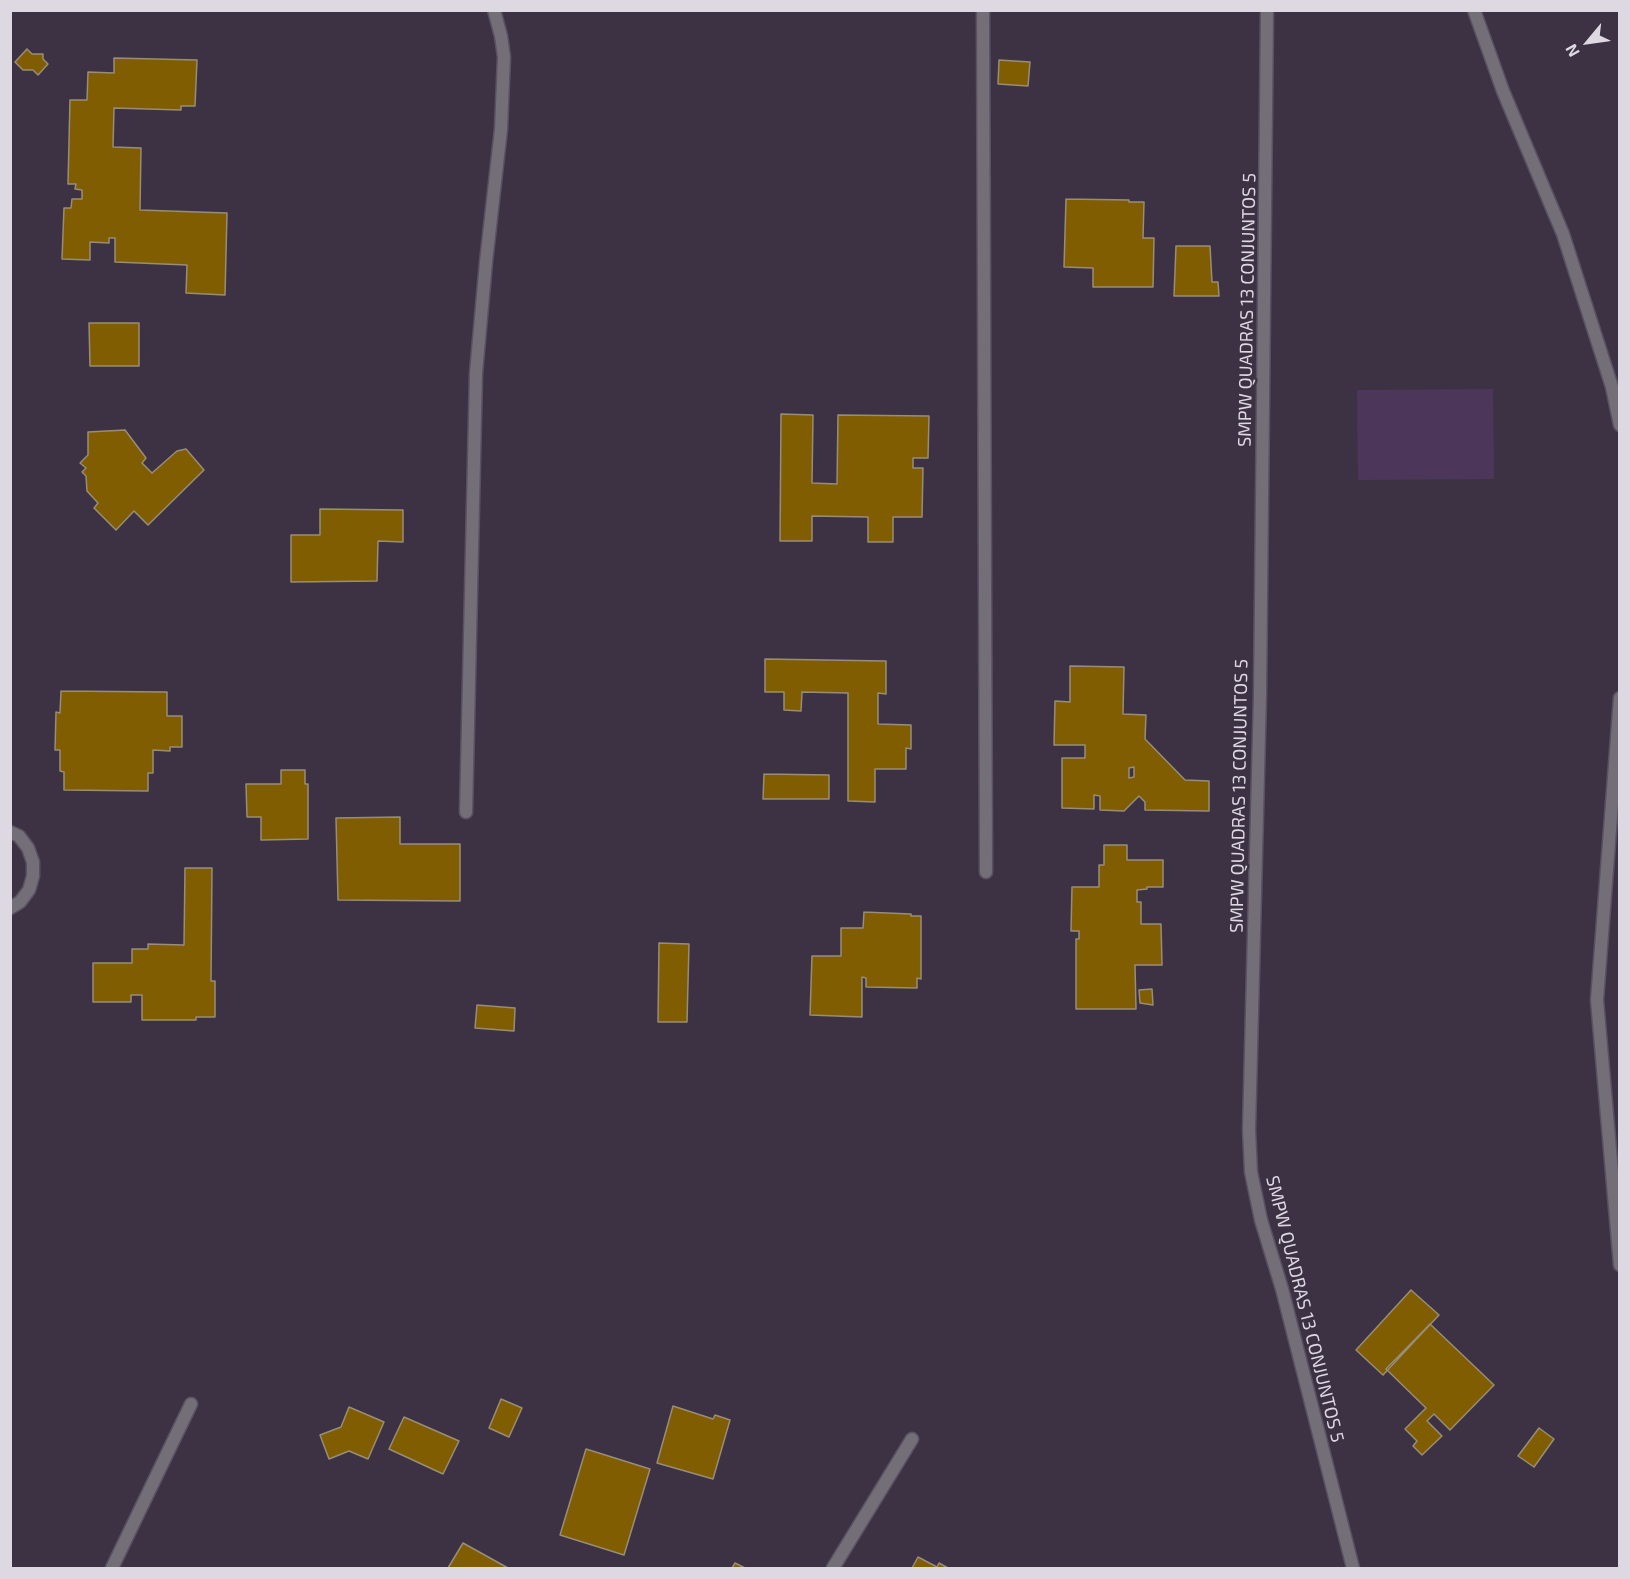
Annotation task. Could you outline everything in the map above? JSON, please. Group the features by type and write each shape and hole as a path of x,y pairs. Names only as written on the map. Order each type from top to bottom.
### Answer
{"street":[{"path":"466,812 476,373 501,129 504,57 494,10"},
{"path":"983,10 986,872"},
{"name":"SMPW QUADRAS 13 CONJUNTOS 5","path":"1267,10 1260,695 1249,1130 1251,1172 1261,1220 1282,1289 1353,1569"},
{"path":"1474,10 1503,91 1563,234 1612,387 1620,425"},
{"path":"1620,698 1597,1000 1620,1264"},
{"path":"10,832 19,836 28,848 33,862 33,876 29,890 20,902 10,909"},
{"path":"112,1569 191,1404"},
{"path":"833,1569 912,1439"}],"shaded area":[{"path":"1493,389 1494,479 1358,480 1357,390"}],"building":[{"path":"27,49 32,54 43,54 43,59 48,64 38,75 33,70 23,70 15,62"},
{"path":"114,58 197,60 195,106 181,106 181,110 114,108 113,147 141,148 140,210 227,213 225,295 186,293 187,265 115,262 115,238 109,238 109,243 90,242 90,260 62,259 64,208 71,208 72,199 82,199 82,190 75,189 76,184 68,184 70,100 87,100 88,72 114,73"},
{"path":"999,60 1030,62 1028,86 998,84"},
{"path":"1066,199 1144,202 1143,238 1154,238 1153,287 1093,287 1093,268 1064,267"},
{"path":"1176,246 1210,246 1212,282 1218,282 1219,296 1174,296"},
{"path":"89,323 139,323 139,366 90,366"},
{"path":"781,414 813,415 812,483 837,484 838,415 929,416 928,458 913,458 913,468 923,468 922,517 893,517 893,542 868,542 868,517 812,516 812,541 780,541"},
{"path":"125,430 146,458 142,463 152,473 177,451 186,449 204,470 148,525 134,511 116,530 94,508 98,503 87,491 86,476 82,472 86,468 80,463 88,455 88,432"},
{"path":"320,509 403,510 403,542 378,541 377,581 291,582 291,535 320,535"},
{"path":"765,659 886,661 886,694 878,693 878,724 911,725 911,749 906,748 906,769 875,769 875,802 848,801 848,693 802,692 801,711 784,710 784,692 765,692"},
{"path":"1070,666 1124,667 1123,714 1146,715 1145,739 1185,780 1209,781 1209,811 1145,810 1145,802 1139,796 1124,811 1100,810 1100,796 1094,795 1094,809 1062,808 1062,758 1085,758 1085,745 1054,745 1055,701 1070,702","holes":["1134,767 1134,777 1129,778 1129,768"]},
{"path":"61,691 167,692 167,716 182,716 182,747 170,747 170,751 153,750 153,773 148,773 148,791 64,790 64,772 60,771 60,750 55,750 56,712 60,713"},
{"path":"281,770 305,770 305,784 308,784 308,839 261,840 261,817 247,817 246,784 281,784"},
{"path":"764,774 829,775 829,799 763,799"},
{"path":"400,817 400,844 460,844 460,901 338,900 336,818"},
{"path":"1104,845 1127,845 1127,860 1163,860 1163,887 1147,887 1147,889 1137,890 1137,902 1141,902 1141,924 1161,924 1162,965 1135,965 1136,1009 1076,1009 1076,939 1079,939 1079,931 1071,931 1072,887 1099,887 1099,865 1104,865"},
{"path":"185,868 212,868 211,981 215,981 215,1017 196,1017 196,1020 142,1020 142,995 131,995 131,1002 93,1002 93,963 132,963 132,949 148,949 148,944 184,945"},
{"path":"864,912 921,916 921,979 917,978 917,988 866,987 866,978 862,977 862,1017 810,1015 812,956 841,956 841,928 863,928"},
{"path":"659,943 689,944 687,1022 658,1022"},
{"path":"1152,989 1153,1005 1140,1003 1139,990"},
{"path":"477,1005 515,1008 514,1031 475,1028"},
{"path":"1411,1290 1439,1315 1383,1375 1356,1350"},
{"path":"1430,1324 1494,1385 1450,1430 1434,1414 1427,1421 1442,1436 1422,1455 1413,1446 1417,1441 1405,1429 1426,1408 1386,1369"},
{"path":"501,1399 522,1408 509,1437 489,1428"},
{"path":"673,1406 713,1419 715,1415 730,1420 713,1479 657,1463"},
{"path":"349,1407 384,1422 368,1459 349,1451 329,1459 320,1435 341,1427"},
{"path":"404,1417 459,1441 443,1474 389,1449"},
{"path":"1539,1428 1554,1439 1534,1467 1518,1456"},
{"path":"586,1449 650,1469 624,1555 560,1535"},
{"path":"463,1543 508,1568 448,1568"},
{"path":"918,1557 937,1567 939,1563 948,1568 912,1568"},
{"path":"735,1563 745,1568 732,1568"}]}
